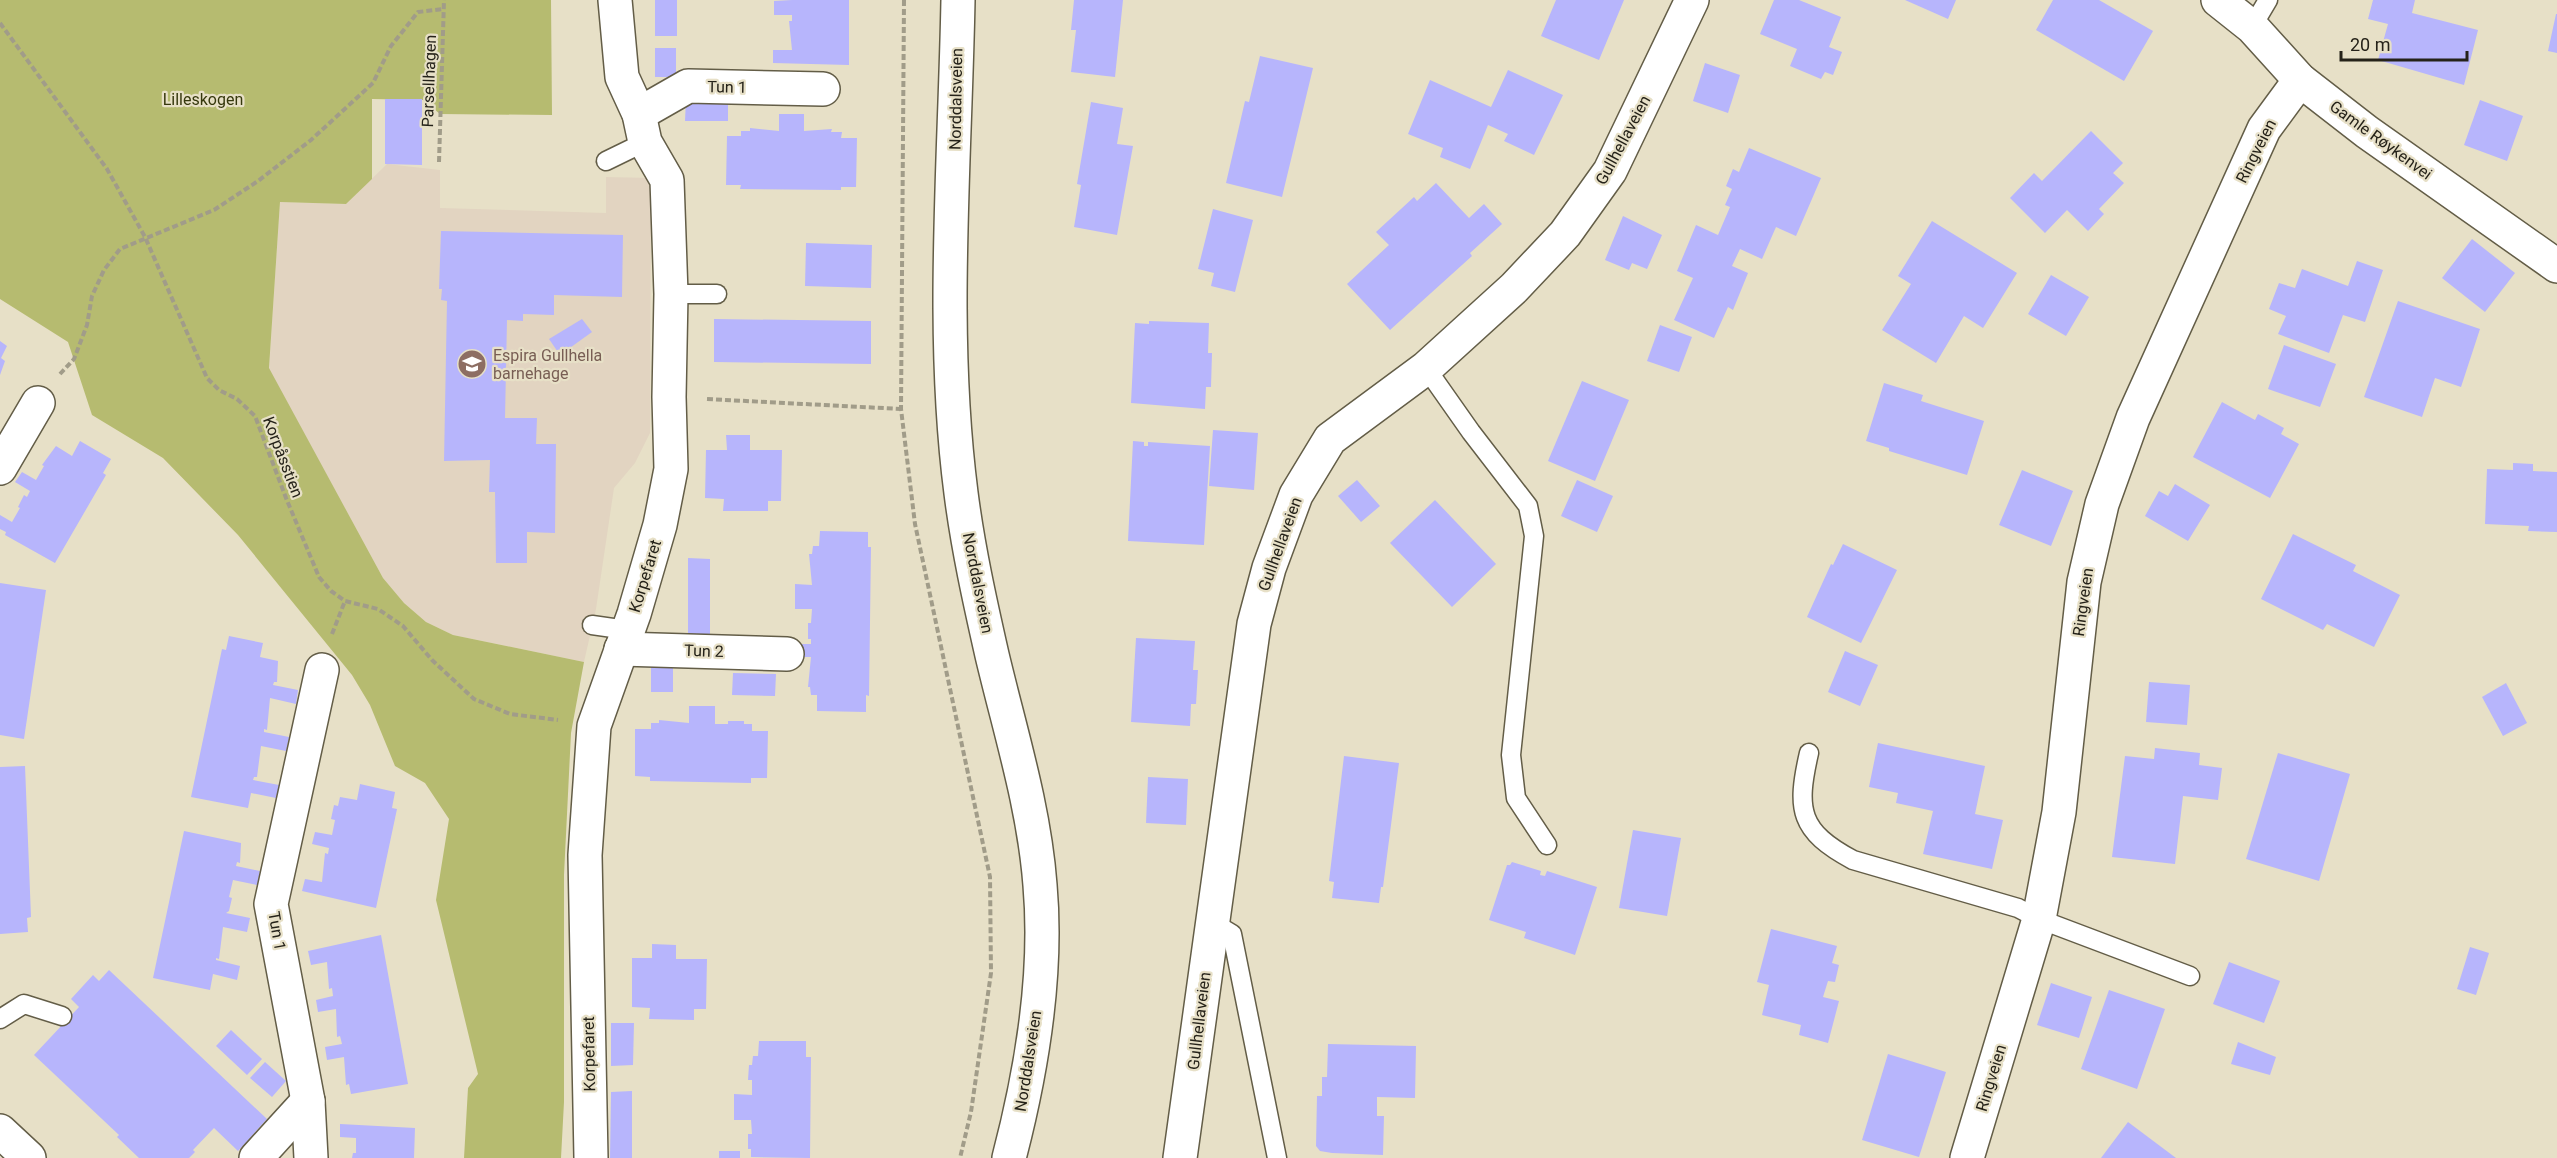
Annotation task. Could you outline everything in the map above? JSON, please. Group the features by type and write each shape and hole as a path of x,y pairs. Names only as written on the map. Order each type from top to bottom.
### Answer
{"street":[{"name":"Korpefaret","path":"591,1158 585,855 594,726 660,525 671,469 669,397 671,294 667,180 642,128 622,77 615,0"},
{"name":"Norddalsveien","path":"958,0 951,308 954,403 961,492 992,654 1025,787 1040,883 1043,958 1030,1058 1009,1158"},
{"name":"Gullhellaveien","path":"1180,1158 1254,624 1269,568 1296,495 1330,439 1426,368 1514,288 1571,225 1610,171 1692,0"},
{"name":"Gamle Røykenvei","path":"2218,0 2260,13 2300,80 2367,132 2557,266"},
{"name":"Ringveien","path":"1967,1158 2039,920 2059,812 2084,582 2102,504 2133,418 2264,129 2300,80"},
{"name":"Tun 1","path":"642,128 688,86 823,89"},
{"path":"0,468 38,403"},
{"name":"Tun 2","path":"624,639 787,654"},
{"name":"Tun 1","path":"311,1158 308,1101 271,904 322,670"},
{"path":"256,1158 308,1101"},
{"path":"0,1131 29,1158"}],"lane":[{"path":"606,161 642,128"},
{"path":"671,294 717,294"},
{"path":"1426,368 1471,432 1528,506 1534,536 1511,755 1516,798 1547,845"},
{"path":"592,625 624,639"},
{"path":"1809,753 1801,799 1805,819 1819,838 1834,850 1874,867 2018,908 2039,920 2190,976"},
{"path":"1212,922 1232,934 1277,1158"},
{"path":"0,1019 24,1004 62,1016"}],"path":[{"name":"Parsellhagen","path":"439,162 444,0"},
{"path":"38,403 53,381 74,359 87,325 92,296 104,270 120,249 214,210 258,181 311,140 373,83 391,46 418,12 443,9"},
{"name":"Korpåsstien","path":"0,23 107,169 145,237 207,378 219,390 237,399 255,416 319,577 331,591 345,601 378,609 403,626 432,660 474,699 510,714 594,726"},
{"path":"669,397 901,409"}],"shaded area":[{"path":"387,164 440,170 440,208 606,213 606,177 651,178 650,433 635,463 614,488 596,609 584,662 453,635 426,622 404,603 383,578 269,369 280,202 346,204"}],"green space":[{"name":"Lilleskogen","path":"0,0 551,0 552,115 440,114 423,100 372,99 372,179 346,204 280,202 269,368 383,578 404,603 426,622 453,635 584,662 571,733 564,875 564,1102 561,1158 464,1158 468,1088 478,1074 436,900 449,819 425,783 395,766 370,705 352,675 238,535 163,458 92,415 68,342 0,299"}],"building":[{"path":"655,0 677,0 677,36 655,36"},
{"path":"849,0 849,65 773,63 773,50 792,50 789,21 792,21 792,15 774,15 774,1"},
{"path":"1074,0 1123,0 1115,77 1071,72 1076,30 1071,30"},
{"path":"1556,0 1624,0 1599,60 1541,36"},
{"path":"1774,0 1799,0 1841,17 1829,47 1842,52 1833,75 1825,72 1821,79 1790,66 1797,49 1760,34"},
{"path":"1905,0 1956,0 1948,19"},
{"path":"2053,0 2099,0 2153,31 2124,81 2036,30"},
{"path":"2373,0 2415,0 2412,13 2478,30 2464,85 2378,60 2388,24 2368,19"},
{"path":"2557,14 2557,53 2548,51"},
{"path":"655,48 676,48 676,77 655,77"},
{"path":"1260,56 1313,68 1282,197 1226,183 1245,101 1249,102"},
{"path":"1705,63 1740,75 1728,113 1693,101"},
{"path":"1508,70 1563,95 1534,155 1504,141 1508,134 1488,125 1470,169 1440,157 1443,148 1408,134 1430,80 1491,107"},
{"path":"385,99 422,99 422,165 385,164"},
{"path":"686,99 728,100 728,121 685,121"},
{"path":"2480,100 2523,116 2507,161 2464,145"},
{"path":"1091,102 1123,108 1117,144 1133,146 1117,235 1074,227 1081,185 1077,184"},
{"path":"779,114 804,114 804,131 832,129 831,132 842,132 841,138 857,138 856,187 841,187 841,190 740,189 741,185 726,185 727,136 741,136 741,131 750,131 750,128 779,131"},
{"path":"2091,131 2123,163 2113,173 2124,183 2099,209 2104,214 2088,231 2067,210 2045,233 2010,198 2034,173 2042,181"},
{"path":"1749,148 1821,178 1796,236 1776,227 1762,259 1740,249 1732,266 1748,273 1733,310 1728,307 1714,338 1674,320 1693,278 1677,271 1696,225 1718,235 1730,207 1725,205 1732,189 1726,186 1733,169 1739,172"},
{"path":"1436,183 1469,218 1484,204 1502,224 1470,253 1472,256 1390,330 1347,284 1389,245 1376,232 1414,197 1417,201"},
{"path":"1213,209 1253,220 1235,292 1211,286 1214,273 1198,269"},
{"path":"1623,216 1662,235 1647,269 1632,263 1629,270 1605,260"},
{"path":"1932,221 2017,273 1983,328 1964,316 1936,363 1882,330 1911,284 1898,276"},
{"path":"441,231 623,235 622,297 554,295 554,315 523,314 523,321 507,320 505,418 537,418 536,444 556,444 555,533 527,532 527,563 496,563 495,492 489,492 490,460 444,461 447,301 441,300 442,289 439,289"},
{"path":"2472,239 2515,273 2485,312 2442,278"},
{"path":"806,243 872,245 871,288 805,286"},
{"path":"2357,261 2383,270 2365,322 2343,315 2329,353 2278,334 2286,316 2269,309 2279,283 2295,288 2302,269 2348,286"},
{"path":"2051,275 2089,297 2066,336 2028,314"},
{"path":"2398,301 2480,329 2461,387 2435,378 2422,417 2364,397"},
{"path":"582,319 592,332 560,355 549,339"},
{"path":"714,319 871,321 871,364 714,362"},
{"path":"1149,321 1209,323 1208,353 1212,353 1211,387 1206,387 1205,409 1131,403 1135,323 1149,324"},
{"path":"1660,325 1692,337 1679,372 1647,361"},
{"path":"0,341 7,346 1,358 5,361 0,375"},
{"path":"2284,345 2336,364 2320,407 2268,389"},
{"path":"1582,381 1629,400 1595,481 1548,461"},
{"path":"1884,383 1923,395 1921,401 1984,421 1967,475 1889,451 1889,448 1866,441"},
{"path":"2222,402 2255,420 2258,414 2284,428 2281,434 2299,444 2270,498 2193,457"},
{"path":"1213,430 1258,433 1254,490 1209,486"},
{"path":"726,435 750,435 750,450 782,450 781,501 768,501 768,511 723,511 724,499 705,498 706,450 727,450"},
{"path":"80,441 111,459 103,473 106,475 55,563 5,535 6,532 0,529 0,515 12,522 24,495 27,497 30,491 15,482 22,472 36,480 44,466 42,465 56,446 72,456"},
{"path":"1133,441 1144,442 1144,446 1148,446 1148,442 1210,446 1204,545 1128,541"},
{"path":"2513,463 2533,464 2533,471 2557,472 2557,532 2528,531 2529,526 2485,524 2487,469 2513,470"},
{"path":"2022,470 2073,491 2051,546 1999,525"},
{"path":"1357,480 1380,506 1361,522 1338,496"},
{"path":"1577,480 1613,496 1597,532 1561,516"},
{"path":"2175,484 2210,505 2188,541 2145,516 2159,491 2168,496"},
{"path":"1435,500 1496,564 1452,607 1390,543"},
{"path":"820,531 868,532 868,547 871,547 869,696 866,695 866,712 817,711 817,695 811,695 810,687 808,687 811,657 794,657 794,644 811,644 811,639 808,639 808,623 811,623 812,609 795,609 795,584 812,585 809,554 812,554 813,546 819,546"},
{"path":"2293,534 2356,565 2353,571 2400,595 2374,647 2327,624 2323,630 2261,599"},
{"path":"1843,544 1897,570 1861,643 1807,617 1831,564 1833,565"},
{"path":"688,558 710,559 710,638 688,638"},
{"path":"0,583 46,590 24,739 0,735"},
{"path":"229,636 263,643 260,657 278,661 277,682 273,685 298,690 296,704 270,698 267,730 264,729 264,732 289,737 286,751 261,746 257,777 253,780 279,785 276,798 251,793 248,808 191,797 222,649 226,650"},
{"path":"1136,638 1195,641 1193,670 1198,670 1196,704 1191,704 1190,726 1131,722"},
{"path":"1845,651 1878,665 1860,706 1828,692"},
{"path":"651,663 673,663 673,692 651,692"},
{"path":"733,673 776,674 775,696 732,695"},
{"path":"2149,682 2190,685 2187,725 2146,722"},
{"path":"2506,683 2527,723 2503,736 2482,697"},
{"path":"689,706 715,706 715,724 744,721 744,724 752,724 752,731 768,731 767,778 751,778 751,783 650,781 650,777 635,776 635,729 651,729 651,723 659,723 659,720 689,723"},
{"path":"1878,743 1985,766 1975,814 2003,820 1992,869 1923,854 1933,811 1896,803 1898,793 1869,787"},
{"path":"2155,748 2200,753 2199,765 2222,768 2218,800 2183,796 2175,864 2112,857 2125,756 2154,759"},
{"path":"2278,753 2350,774 2319,881 2246,859"},
{"path":"1344,756 1399,763 1379,903 1332,898 1334,882 1329,881"},
{"path":"25,766 31,917 27,918 28,932 0,934 0,767"},
{"path":"1148,777 1188,779 1186,825 1146,823"},
{"path":"360,784 395,792 392,808 397,809 376,908 302,891 305,879 322,882 325,853 328,854 329,848 312,844 315,832 332,835 335,820 331,819 334,805 338,806 340,797 357,800"},
{"path":"1633,830 1681,838 1667,916 1619,908"},
{"path":"184,831 241,843 240,863 237,862 236,866 260,871 257,885 233,880 229,897 232,898 229,911 226,913 250,918 247,932 223,927 219,959 216,958 216,960 240,966 237,980 213,974 210,990 153,978"},
{"path":"1512,862 1541,871 1540,875 1545,876 1547,871 1597,887 1575,955 1524,938 1526,932 1489,920 1507,865"},
{"path":"1771,929 1837,946 1832,963 1839,965 1835,982 1828,981 1823,997 1839,1001 1828,1043 1799,1035 1801,1025 1762,1015 1769,985 1757,982"},
{"path":"381,935 408,1084 351,1094 349,1084 346,1085 344,1057 327,1060 325,1047 342,1044 340,1036 337,1037 336,1009 318,1012 316,1000 333,996 332,988 329,989 327,962 311,965 308,951"},
{"path":"652,944 676,945 676,959 707,959 706,1009 694,1009 694,1020 649,1019 650,1008 632,1007 632,958 652,958"},
{"path":"2470,947 2489,953 2476,995 2457,989"},
{"path":"2229,962 2280,981 2264,1023 2213,1004"},
{"path":"109,970 267,1119 238,1151 214,1128 193,1150 195,1152 189,1158 139,1158 117,1137 119,1135 34,1055 79,1007 71,999 93,975 99,981"},
{"path":"2051,983 2092,997 2079,1038 2037,1025"},
{"path":"2109,990 2165,1009 2137,1089 2081,1069"},
{"path":"611,1023 634,1023 633,1065 611,1066"},
{"path":"231,1030 262,1059 247,1075 216,1046"},
{"path":"759,1041 806,1041 806,1057 811,1057 810,1158 751,1157 751,1149 748,1149 748,1134 752,1134 751,1120 734,1120 734,1094 752,1095 752,1080 748,1080 749,1065 752,1065 753,1056 758,1056"},
{"path":"2238,1042 2276,1057 2270,1075 2231,1064"},
{"path":"1328,1044 1416,1046 1415,1098 1377,1097 1377,1116 1384,1116 1383,1155 1332,1153 1320,1151 1316,1146 1317,1096 1322,1096 1322,1077 1327,1077"},
{"path":"1888,1054 1946,1072 1919,1157 1862,1140"},
{"path":"265,1062 286,1081 272,1097 250,1078"},
{"path":"632,1091 632,1158 610,1158 611,1092"},
{"path":"2128,1122 2176,1158 2101,1158"},
{"path":"340,1124 415,1128 414,1158 352,1158 353,1153 356,1153 356,1138 340,1137"},
{"path":"719,1151 740,1151 740,1158 719,1158"}],"place":[{"name":"Espira Gullhella barnehage","path":"472,364"}]}
